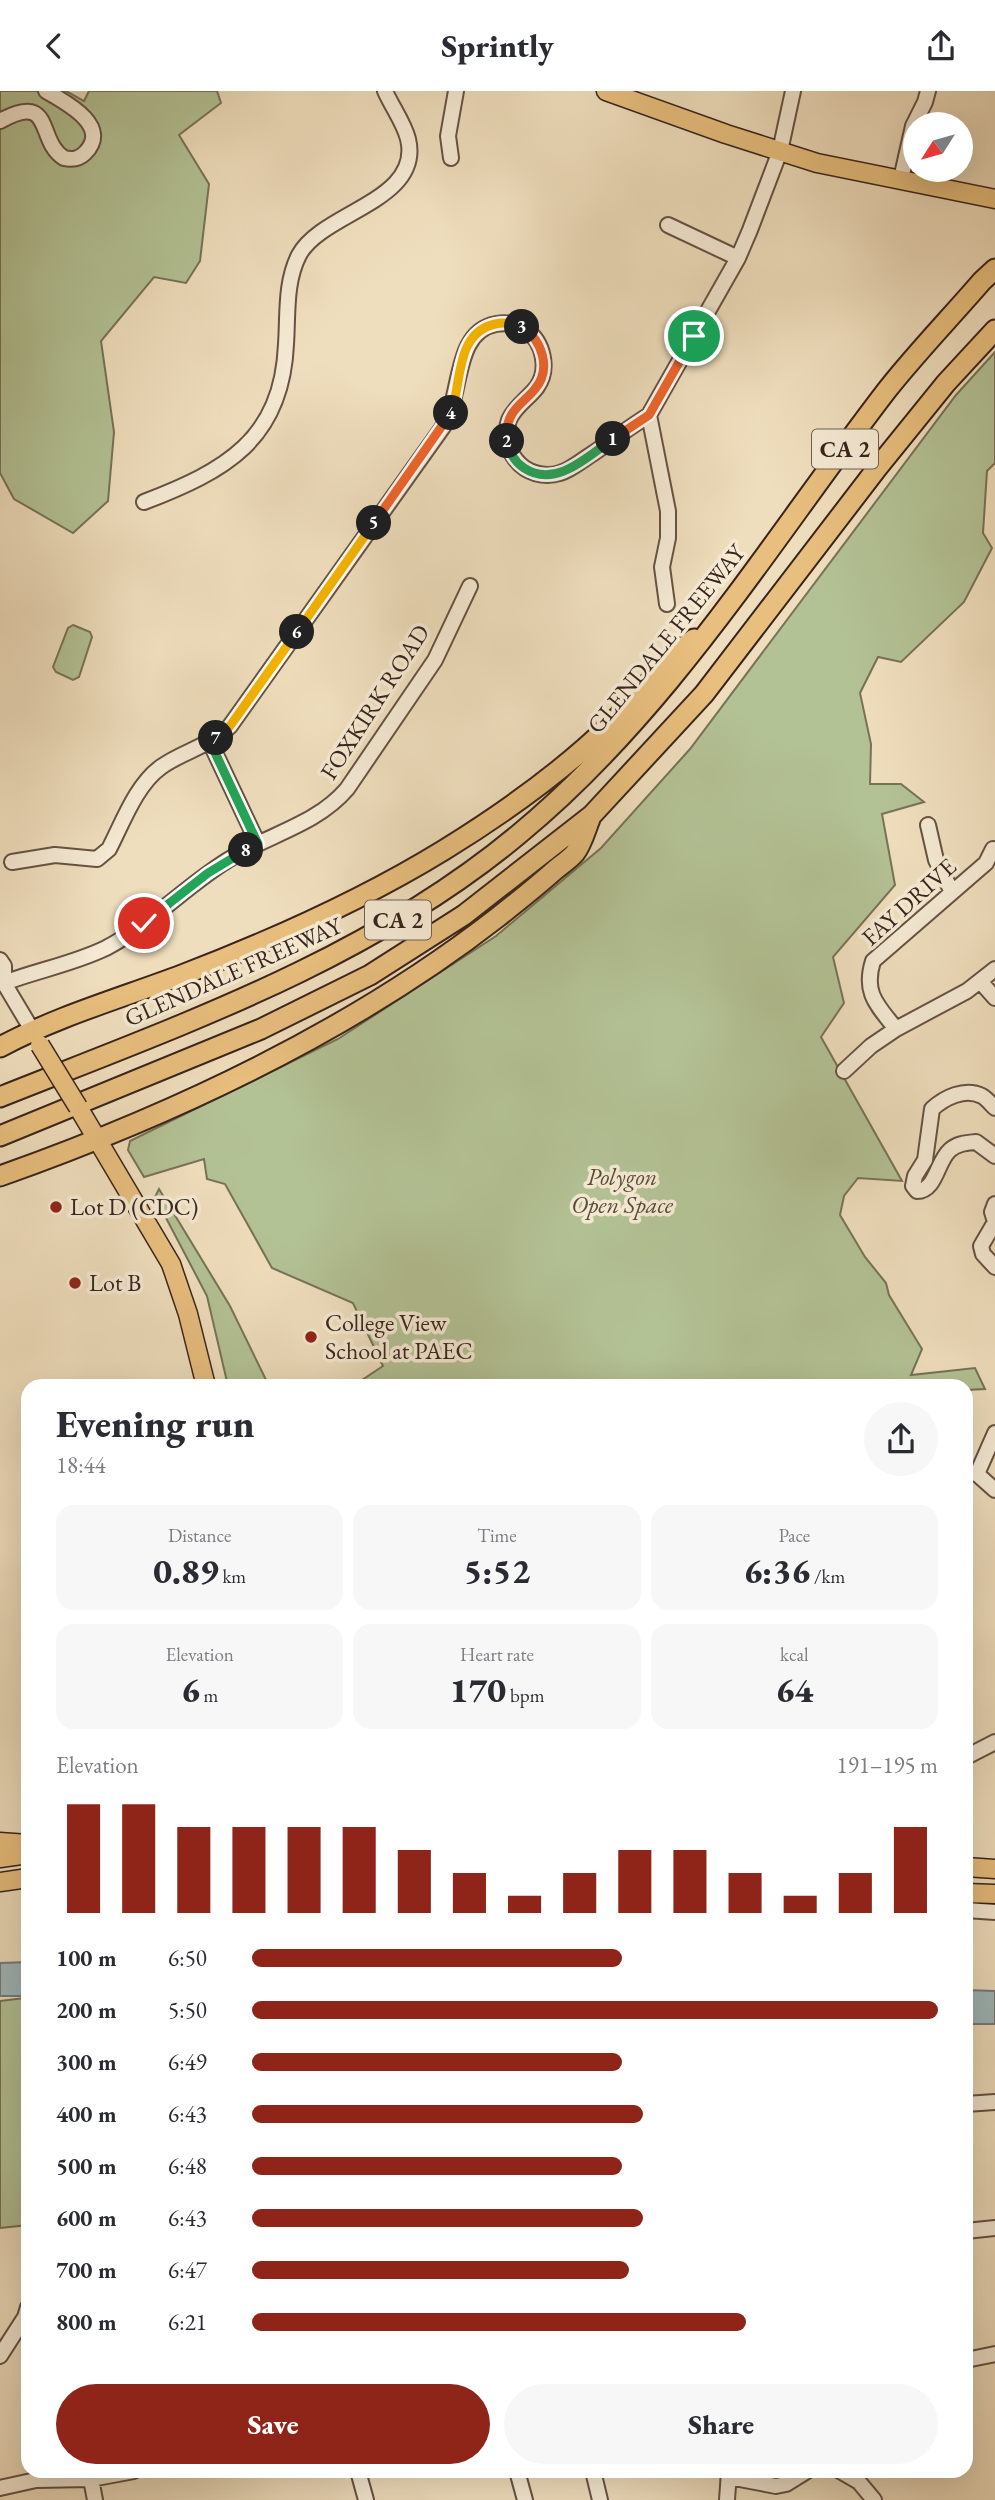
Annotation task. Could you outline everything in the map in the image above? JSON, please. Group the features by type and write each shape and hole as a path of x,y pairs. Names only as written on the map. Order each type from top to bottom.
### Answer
{"highway":[{"name":"GLENDALE FREEWAY","path":"0,1097 216,1011 346,951 434,897 518,836 619,742 715,624 739,588 889,389 991,272"},
{"name":"CA 2","path":"0,1136 261,1029 370,975 464,915 592,815 704,694 878,467 946,383 995,330"},
{"path":"0,1047 36,1037 290,931 360,898 444,850 548,777 612,722 674,654 715,624"},
{"path":"0,1176 268,1061 385,995 473,937 534,889 575,852 592,815"}],"main road":[{"path":"606,91 817,163 995,199"},
{"path":"36,1037 171,1265 188,1314 204,1379"},
{"path":"0,1842 21,1844"},
{"path":"0,1857 21,1855"},
{"path":"973,1867 995,1869"},
{"path":"0,1869 21,1868"},
{"path":"0,1882 21,1879"},
{"path":"973,1893 995,1894"}],"street":[{"path":"0,121 21,106 35,109 45,120 51,144 56,152 64,158 75,159 87,151 93,140 90,125 75,109 47,91"},
{"path":"144,502 187,485 229,461 266,420 276,398 286,351 289,285 299,254 323,229 379,198 394,185 409,155 408,136 385,91"},
{"path":"451,158 448,133 456,91"},
{"path":"12,862 45,856 97,859 106,853 150,777 162,766 210,742 230,726 443,427 454,404 466,347 482,328 499,323 516,325 530,333 541,348 544,366 540,381 512,414 506,435 513,456 533,473 552,475 562,472 649,415 738,258 780,151 793,91"},
{"path":"901,179 913,126 928,91"},
{"path":"668,225 738,258"},
{"path":"649,415 668,511 668,538 662,567 667,604"},
{"name":"FOXKIRK ROAD","path":"2,982 69,963 106,947 144,923 208,873 258,844 323,812 347,789 435,660 470,586"},
{"path":"210,742 258,844"},
{"path":"929,825 936,860 952,892"},
{"name":"FAY DRIVE","path":"896,1029 872,998 869,975 873,961 986,863 993,849"},
{"path":"0,960 4,966 2,982 36,1037"},
{"path":"844,1071 871,1046 896,1029 967,992 995,969"},
{"path":"980,981 995,998"},
{"path":"995,1108 982,1096 972,1093 954,1094 939,1102 932,1109 925,1160 915,1176 913,1186 917,1191 929,1187 949,1150 962,1143 976,1142 995,1156"},
{"path":"995,1204 992,1212 995,1222 981,1246 983,1254 995,1267"},
{"path":"973,1470 995,1433"},
{"path":"973,1474 995,1490"},
{"path":"973,1753 995,1742"},
{"path":"973,1910 995,1912"},
{"path":"973,2104 995,2102"},
{"path":"973,2230 995,2228"},
{"path":"0,2356 21,2322"},
{"path":"973,2359 995,2354"},
{"path":"0,2487 57,2478"},
{"path":"90,2478 95,2500"},
{"path":"360,2478 366,2500"},
{"path":"519,2478 525,2500"},
{"path":"595,2478 600,2500"},
{"path":"727,2500 729,2478"},
{"path":"745,2478 776,2486 796,2478"},
{"path":"852,2478 874,2500"}],"green space":[{"path":"0,91 66,91 84,101 89,91 217,91 221,103 179,135 209,184 200,261 186,283 154,277 101,341 114,432 108,501 73,533 14,499 0,473"},
{"name":"Polygon Open Space","path":"995,352 995,463 987,471 983,533 992,548 964,602 901,662 878,657 860,693 871,744 870,784 901,784 924,802 882,814 895,885 833,957 844,1003 821,1037 902,1181 858,1178 844,1196 840,1215 865,1257 886,1283 889,1295 922,1349 911,1375 975,1368 985,1389 973,1390 973,1379 364,1379 383,1366 353,1303 272,1268 225,1184 207,1179 204,1159 144,1177 128,1150 130,1141 338,1039 496,936 601,848 690,749 956,395"},
{"path":"73,625 90,632 92,637 79,677 73,680 56,672 53,667 68,628"},
{"path":"159,1189 230,1306 266,1379 226,1379 207,1296 155,1197"},
{"path":"21,1998 21,2226 0,2228 0,2001"}],"water":[{"path":"21,1962 21,1996 0,1996 0,1963"},
{"path":"973,1990 995,1991 995,2024 973,2024"}],"place":[{"name":"Lot D (CDC)","path":"56,1207"},
{"name":"Lot B","path":"75,1283"},
{"name":"College View School at PAEC","path":"311,1337"}],"route":[{"path":"144,923 208,873 258,844 210,742 230,726 443,427 454,404 466,347 475,334 490,325 507,323 530,333 541,348 543,374 536,388 512,414 506,435 509,448 518,463 533,473 543,475 552,475 573,467 649,415 694,336"}]}
